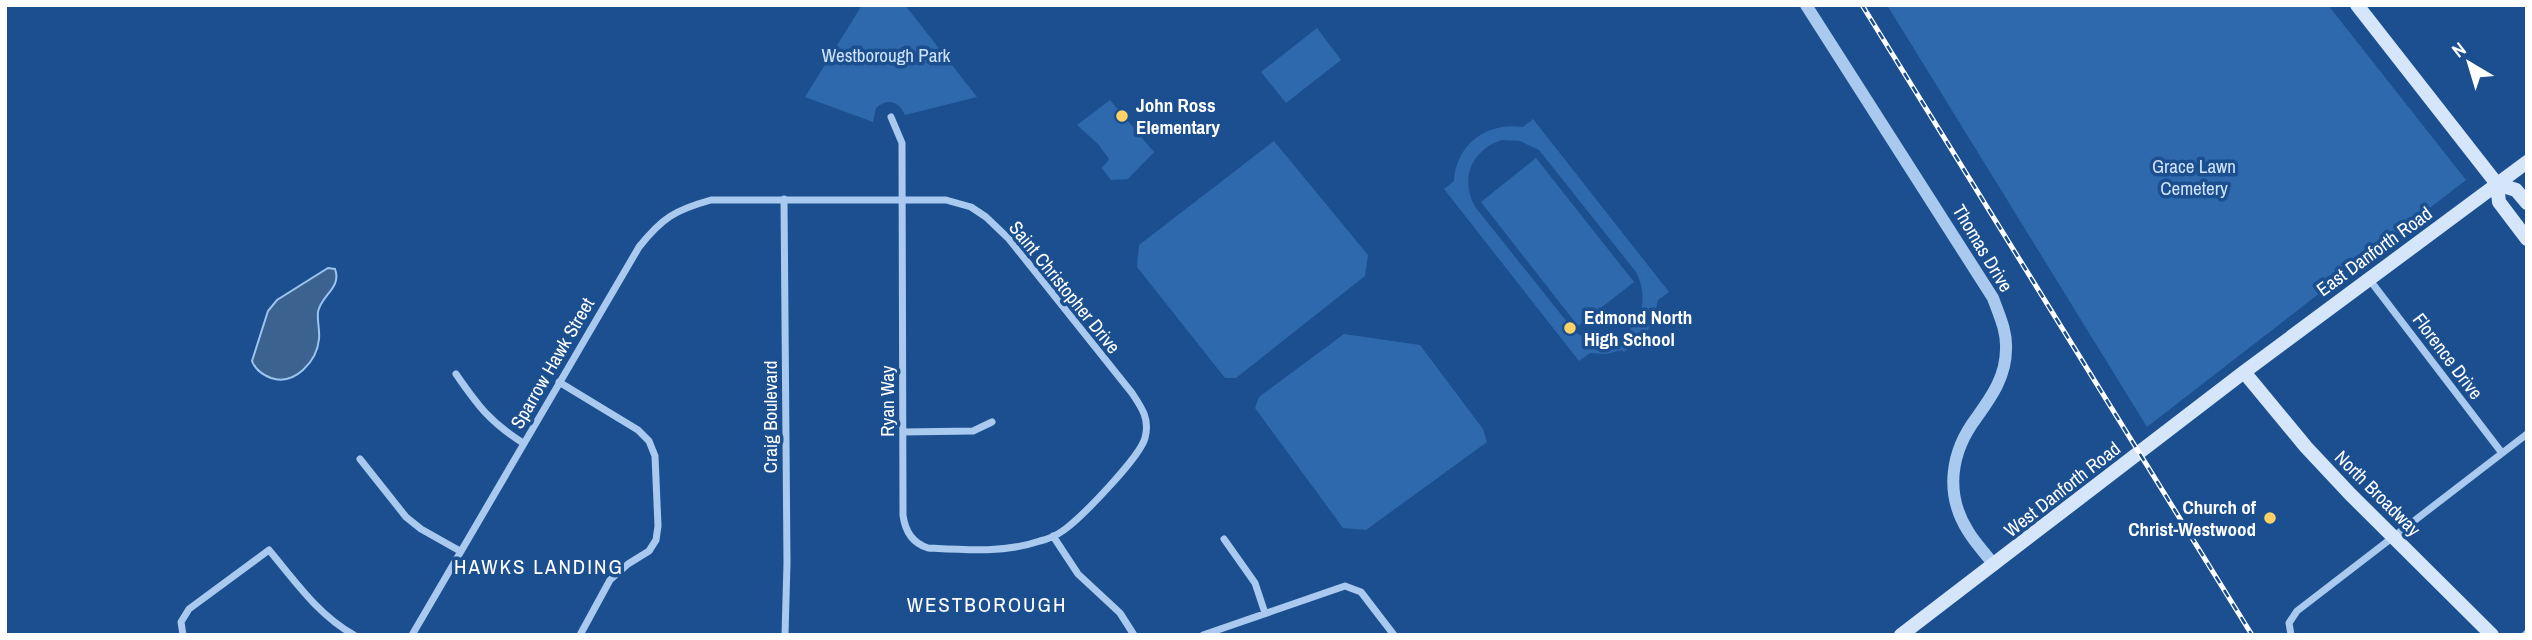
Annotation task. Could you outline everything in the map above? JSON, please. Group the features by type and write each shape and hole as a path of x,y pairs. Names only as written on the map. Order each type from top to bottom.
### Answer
{"main road":[{"path":"2357,5 2497,184 2499,202 2527,239"},
{"name":"East Danforth Road","path":"2245,372 2527,162"},
{"path":"2497,184 2516,190 2527,203"},
{"name":"West Danforth Road","path":"1901,635 2245,372"},
{"name":"North Broadway","path":"2245,372 2306,447 2350,494 2492,635"}],"street":[{"name":"Thomas Drive","path":"1806,5 1993,298 2003,326 2007,348 2005,366 1998,386 1961,441 1953,473 1954,492 1967,531 1994,565"},
{"name":"Ryan Way","path":"891,117 902,143 904,524 908,533 921,546 943,549 1013,548 1053,536"},
{"name":"Saint Christopher Drive","path":"784,199 902,198 946,200 971,207 1009,239 1132,393 1146,415 1145,439 1140,450 1075,521 1053,536"},
{"name":"Sparrow Hawk Street","path":"412,635 639,247 654,227 668,215 710,200 784,199"},
{"name":"Craig Boulevard","path":"784,199 787,563 785,635"},
{"name":"Florence Drive","path":"2370,279 2502,453"},
{"path":"456,374 483,412 497,426 523,443"},
{"path":"559,382 639,430 649,441 655,456 658,526 656,540 649,551 610,580 580,635"},
{"path":"903,432 973,431 992,422"},
{"path":"2291,635 2289,623 2297,611 2527,434"},
{"path":"360,459 406,516 421,529 460,551"},
{"path":"1053,536 1078,574 1120,613 1135,635"},
{"path":"1224,539 1255,583 1265,613"},
{"path":"183,635 181,622 189,609 269,550 317,608 354,635"},
{"path":"1203,635 1345,586 1361,592 1394,635"}],"green space":[{"name":"Westborough Park","path":"862,5 905,5 977,97 905,115 896,104 889,102 876,108 873,122 805,97"},
{"name":"Grace Lawn Cemetery","path":"1887,5 2328,5 2466,180 2147,427"},
{"path":"1317,28 1341,60 1286,103 1261,72"},
{"path":"1110,100 1154,152 1128,179 1111,180 1102,168 1109,159 1098,144 1077,125"},
{"path":"1533,119 1669,292 1658,300 1648,334 1624,352 1590,353 1579,361 1444,189 1454,181 1461,156 1476,138 1497,128 1523,127","holes":["1502,140 1520,141 1539,150 1636,272 1642,288 1642,304 1638,318 1630,329 1619,337 1606,341 1591,339 1575,332 1476,208 1469,187 1471,167 1476,159 1482,151"]},
{"path":"1274,141 1368,255 1365,276 1236,378 1225,378 1137,267 1139,245"},
{"path":"1536,158 1634,282 1578,326 1481,202"},
{"path":"1344,334 1420,345 1483,429 1487,442 1366,530 1343,528 1255,408 1259,397"}],"shaded area":[{"path":"328,268 335,269 336,281 318,312 319,339 314,356 296,375 280,380 265,375 252,361 268,311 277,300"}],"railway":[{"path":"1862,5 2252,635"}],"place":[{"name":"John Ross Elementary","path":"1122,116"},
{"name":"Edmond North High School","path":"1570,328"},
{"name":"Church of Christ-Westwood","path":"2270,518"}],"district":[{"name":"HAWKS LANDING","path":"539,567"},
{"name":"WESTBOROUGH","path":"987,605"}]}
